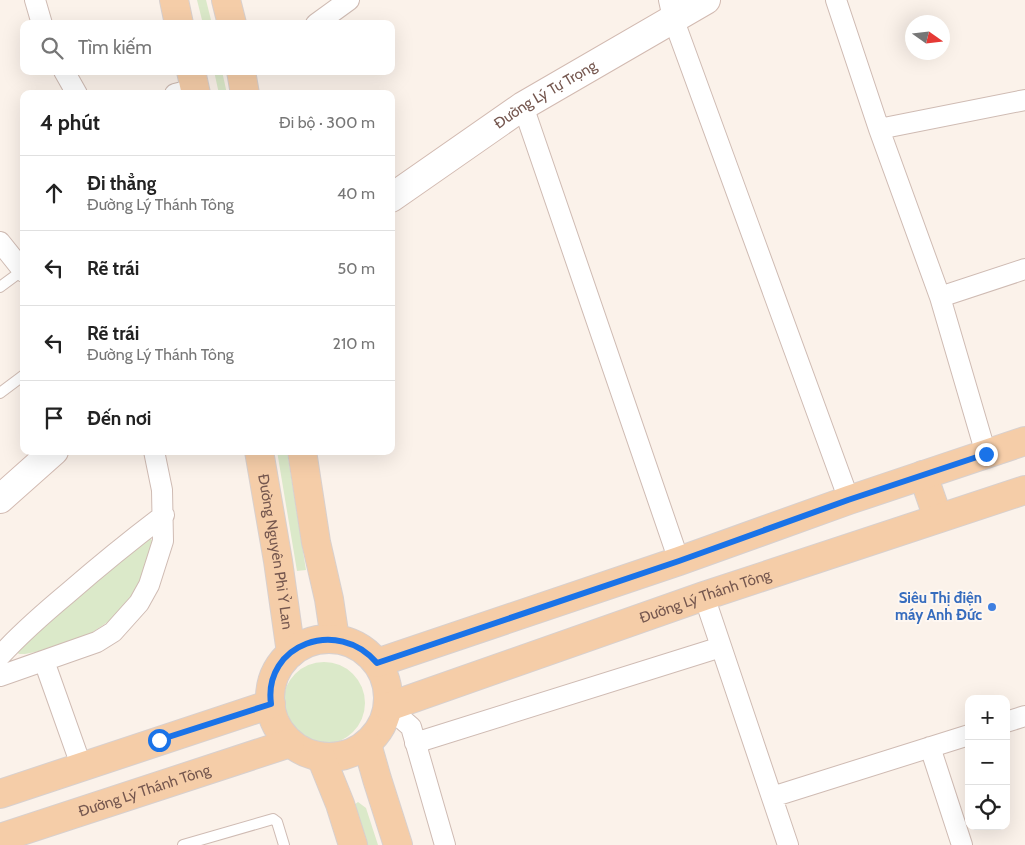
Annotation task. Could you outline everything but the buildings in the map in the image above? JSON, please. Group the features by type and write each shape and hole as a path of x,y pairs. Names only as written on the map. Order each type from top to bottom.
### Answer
{"main road":[{"path":"174,0 178,20"},
{"path":"226,0 231,20"},
{"name":"Đường Lý Tự Trọng","path":"395,195 523,106 671,9 706,0"},
{"path":"377,663 679,561 848,500 1025,441"},
{"path":"0,499 50,455"},
{"name":"Đường Nguyên Phi Ỷ Lan","path":"260,455 278,561 291,653"},
{"path":"303,455 316,542 329,599 335,639"},
{"path":"923,475 938,518"},
{"name":"Đường Lý Thánh Tông","path":"388,707 704,596 1025,490"},
{"path":"335,639 357,646 377,663 387,686 388,707 378,732 367,744 346,755 321,757 307,753 290,743 277,727 271,704 271,692 275,675 284,660 291,653 314,641 335,639"},
{"path":"0,794 271,704"},
{"name":"Đường Lý Thánh Tông","path":"0,838 290,743"},
{"path":"367,744 398,845"},
{"path":"321,757 340,804 353,845"}],"street":[{"path":"35,0 41,20"},
{"path":"322,20 349,0"},
{"path":"836,0 940,297 986,454"},
{"path":"671,9 848,500"},
{"path":"66,75 74,90"},
{"path":"880,129 1025,100"},
{"path":"523,106 679,561"},
{"path":"0,242 20,267"},
{"path":"940,297 1025,269"},
{"path":"0,676 78,650 107,636 128,617 139,603 156,566 163,541 164,515 162,490 155,455"},
{"path":"0,656 15,639 61,598 118,550 164,515"},
{"path":"704,596 788,845"},
{"path":"415,743 721,647"},
{"path":"44,661 82,768"},
{"path":"388,707 411,727 445,845"},
{"path":"1010,721 1025,716"},
{"path":"772,797 965,736"},
{"path":"930,748 962,845"}],"lane":[{"path":"0,287 20,273"},
{"path":"0,393 20,378"},
{"path":"183,845 273,819 277,822 284,845"}],"green space":[{"path":"197,0 206,0 211,20 202,20"},
{"path":"215,75 223,75 226,90 218,90"},
{"path":"278,455 288,455 306,570 297,571"},
{"path":"149,538 152,540 154,549 133,598 112,619 90,634 66,646 25,654 19,654 16,651 18,646"},
{"path":"324,662 340,665 353,674 362,687 365,703 362,719 353,732 340,741 324,744 308,741 295,732 286,719 283,703 286,687 295,674 308,665"},
{"path":"358,802 366,808 378,845 365,845 354,805"}],"place":[{"name":"Siêu Thị điện máy Anh Đức","path":"992,607"}],"route":[{"path":"159,740 271,704 272,683 279,667 291,653 314,641 332,639 349,642 365,651 377,663 679,561 848,500 986,454"}]}
